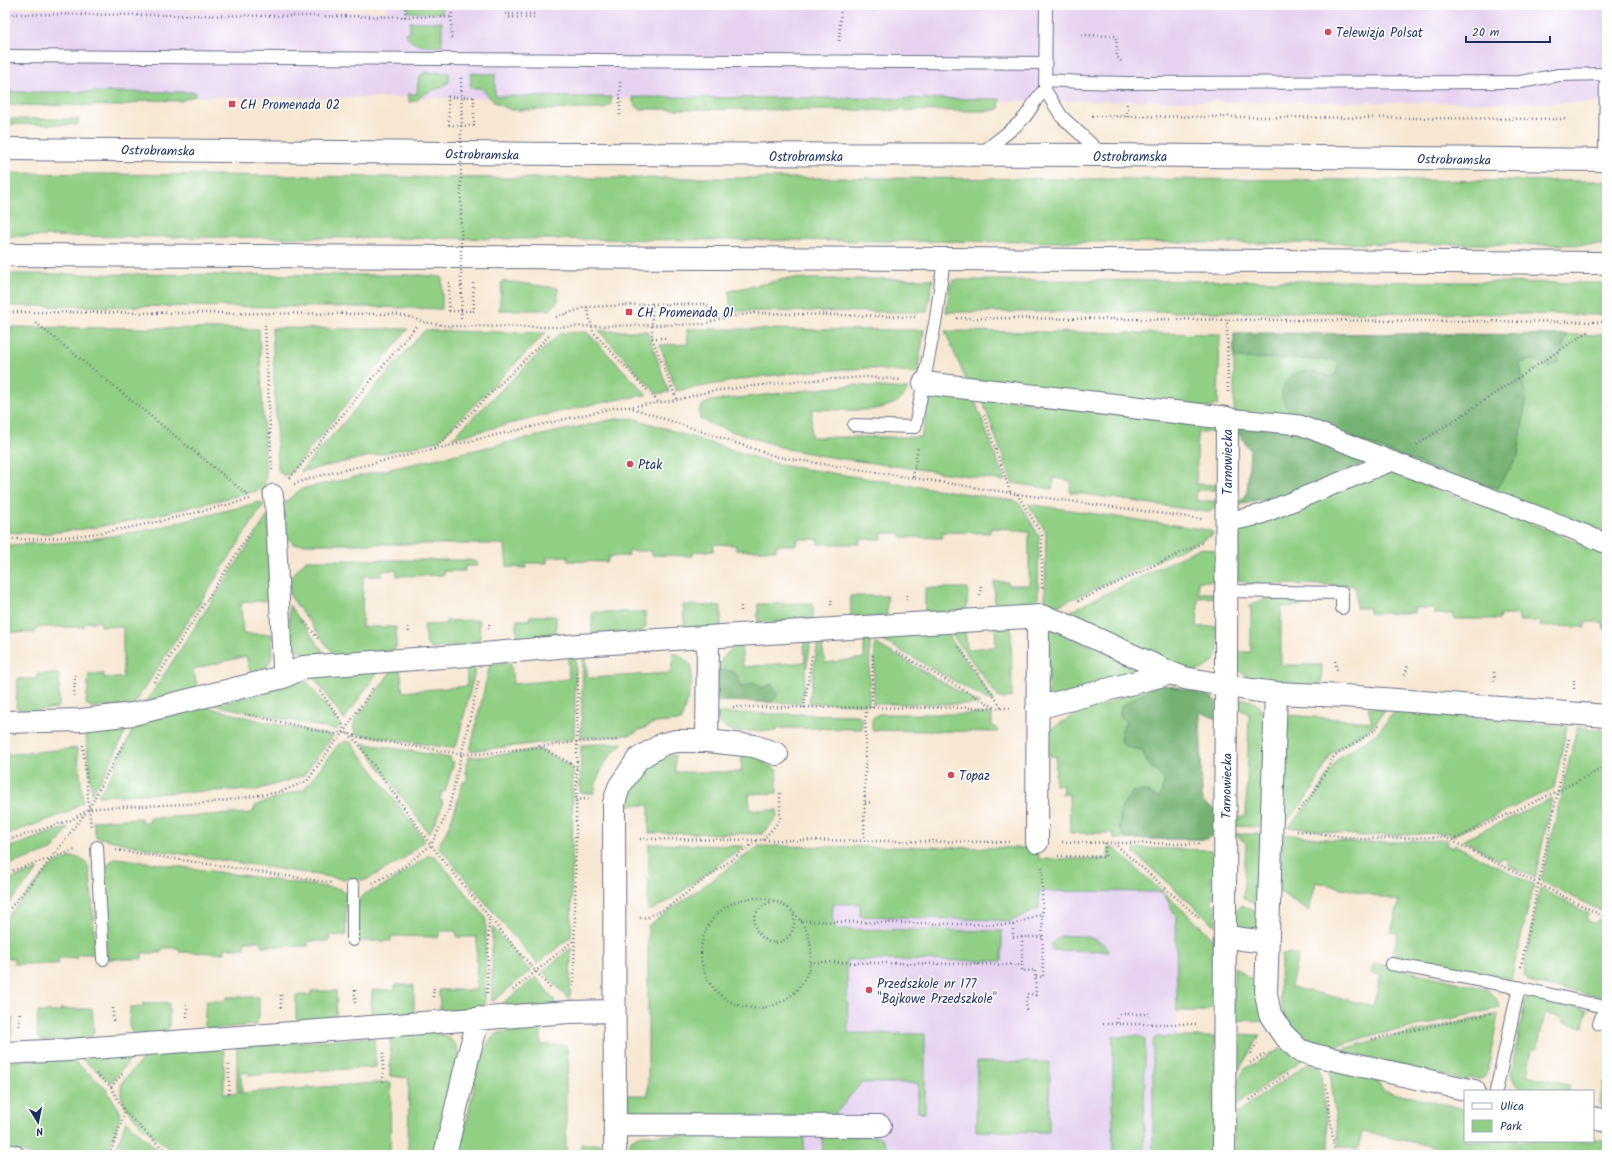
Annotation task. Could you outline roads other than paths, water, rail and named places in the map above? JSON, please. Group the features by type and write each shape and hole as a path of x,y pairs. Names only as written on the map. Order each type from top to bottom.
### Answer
{"street":[{"name":"Ostrobramska","path":"5,149 564,154 979,156 1104,155 1606,160"},
{"path":"5,255 944,259 1607,264"},
{"path":"924,383 1300,425 1392,462 1567,527 1607,544"},
{"name":"Tarnowiecka","path":"1224,1155 1227,418"},
{"path":"1227,526 1259,515 1392,462"},
{"path":"273,494 280,596 282,677"},
{"path":"5,722 81,720 133,714 282,677 304,667 484,654 579,645 816,630 873,632 941,622 1039,616 1062,623 1184,678 1276,693 1398,700 1607,716"},
{"path":"1039,616 1037,708 1040,847"},
{"path":"707,741 708,637"},
{"path":"1037,708 1171,673"},
{"path":"1276,693 1266,994 1270,1014 1282,1033 1299,1050 1318,1056 1470,1090"},
{"path":"615,1155 614,803 618,786 638,760 663,744 676,741 707,741 754,746 777,754"},
{"path":"1225,936 1242,940 1267,942"},
{"path":"5,1053 68,1050 479,1018 571,1012 614,1011"},
{"path":"446,1155 468,1057 479,1018"},
{"path":"1594,1118 1607,1121"},
{"path":"616,1125 880,1126"},
{"path":"5,1153 15,1155"}],"lane":[{"path":"1046,5 1045,85 1062,117 1104,155"},
{"path":"5,56 1045,63"},
{"path":"1045,85 1083,82 1520,82 1559,75 1606,74 1606,160"},
{"path":"979,156 1023,119 1031,110 1045,85"},
{"path":"854,424 915,427 936,318 944,259"},
{"path":"1227,591 1342,593 1342,608"},
{"path":"96,847 103,959"},
{"path":"353,886 353,940"},
{"path":"1391,964 1518,987 1605,1007 1599,1024"},
{"path":"1496,1090 1515,1007 1518,987"}],"place":[{"name":"Telewizja Polsat","path":"1328,32"},
{"name":"CH Promenada 02","path":"232,104"},
{"name":"CH Promenada 01","path":"629,312"},
{"name":"Ptak","path":"630,464"},
{"name":"Topaz","path":"951,775"},
{"name":"Przedszkole nr 177 \"Bajkowe Przedszkole\"","path":"869,990"}]}
